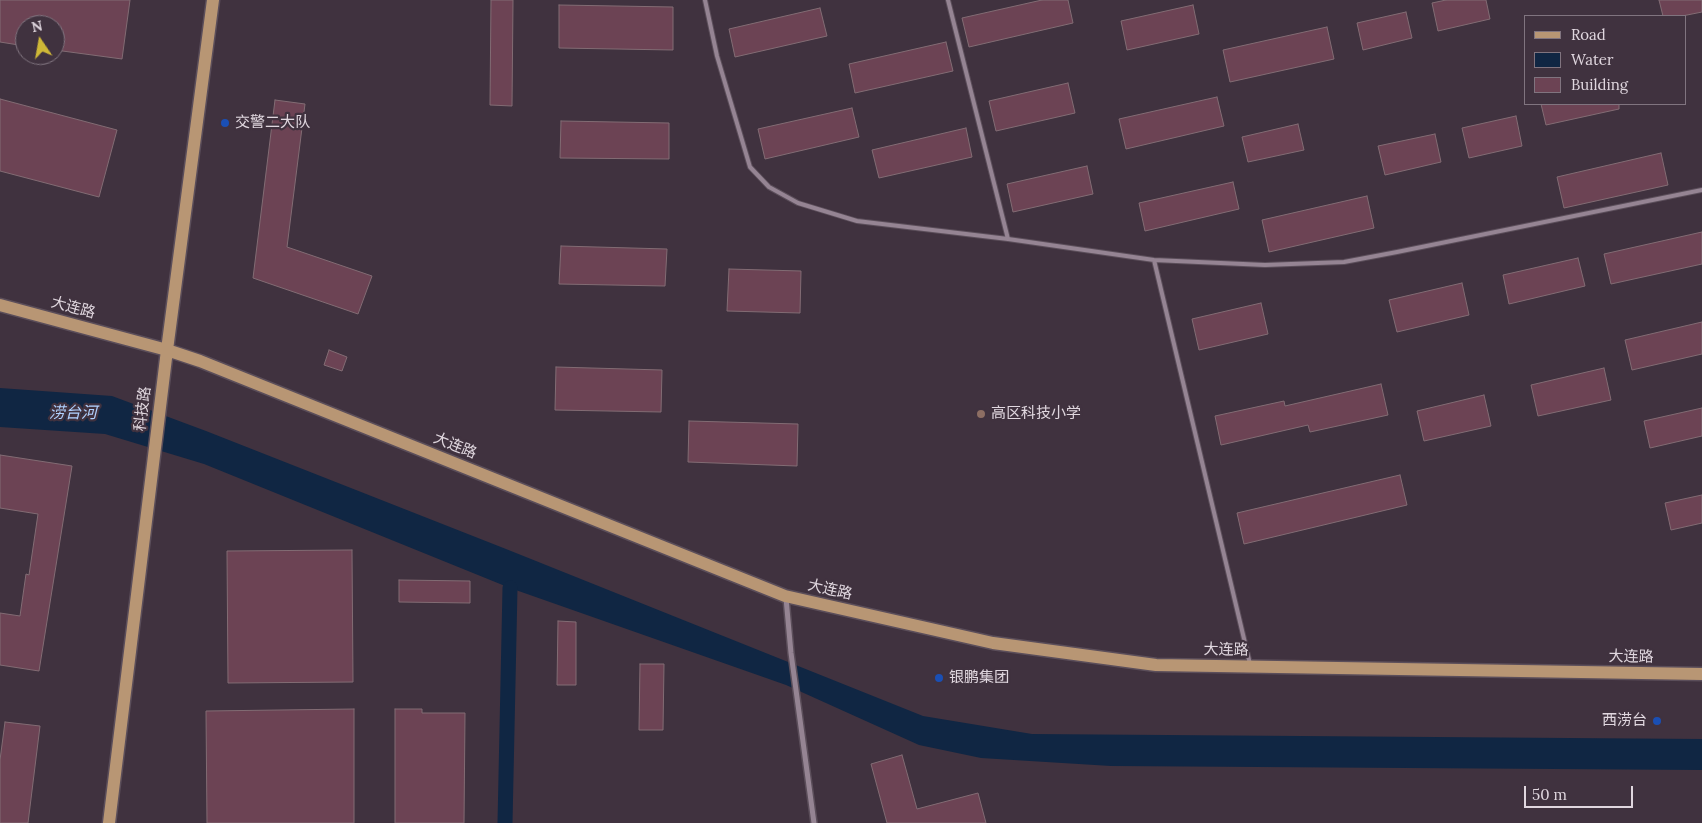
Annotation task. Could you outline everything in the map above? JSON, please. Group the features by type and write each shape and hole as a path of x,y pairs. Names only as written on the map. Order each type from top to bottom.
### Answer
{"main road":[{"name":"科技路","path":"109,823 167,350 213,0"},
{"name":"大连路","path":"0,305 167,350 209,365 785,596 993,644 1156,665 1702,674"}],"street":[{"path":"785,596 814,823"}],"lane":[{"path":"705,0 720,65 750,167 770,187 798,203 857,221 1008,239 1154,260 1265,265 1344,262 1702,190"},
{"path":"948,0 1008,239"},
{"path":"1154,260 1251,667"}],"water":[{"name":"涝台河","path":"0,388 112,396 506,549 923,716 1032,734 1702,739 1702,770 1111,766 981,758 919,745 786,685 510,588 204,464 105,434 0,427"}],"building":[{"path":"0,0 130,0 122,59 65,51 65,15 15,15 15,44 0,42"},
{"path":"491,0 513,0 512,106 490,105"},
{"path":"1042,0 1068,0 1073,23 969,47 962,18"},
{"path":"1446,0 1486,0 1490,19 1438,31 1432,3"},
{"path":"1659,0 1702,0 1702,12 1687,15 1663,15"},
{"path":"559,5 673,7 673,50 559,48"},
{"path":"1193,5 1199,34 1127,50 1121,21"},
{"path":"820,8 827,36 735,57 729,29"},
{"path":"1406,12 1412,38 1363,50 1357,23"},
{"path":"1327,27 1334,59 1230,82 1223,50"},
{"path":"946,42 953,71 855,93 849,64"},
{"path":"1068,83 1075,113 996,131 989,101"},
{"path":"1217,97 1224,126 1126,149 1119,119"},
{"path":"0,99 117,130 99,197 0,171"},
{"path":"275,100 305,104 287,247 372,276 358,314 253,278"},
{"path":"1541,105 1619,105 1619,109 1546,125"},
{"path":"852,108 859,137 765,159 758,129"},
{"path":"1516,116 1522,146 1469,158 1462,128"},
{"path":"561,121 669,123 669,159 560,158"},
{"path":"1298,124 1304,150 1248,162 1242,137"},
{"path":"966,128 972,157 879,178 872,150"},
{"path":"1435,134 1441,162 1385,175 1378,146"},
{"path":"1661,153 1668,185 1564,208 1557,177"},
{"path":"1087,166 1093,194 1013,212 1007,184"},
{"path":"1233,182 1239,209 1145,231 1139,203"},
{"path":"1367,196 1374,228 1269,252 1262,220"},
{"path":"1702,232 1702,264 1611,284 1604,254"},
{"path":"561,246 667,249 665,286 559,284"},
{"path":"1578,258 1585,286 1509,304 1503,275"},
{"path":"729,269 801,271 800,313 727,311"},
{"path":"1462,283 1469,315 1397,332 1389,300"},
{"path":"1261,303 1268,334 1199,350 1192,319"},
{"path":"1702,322 1702,354 1632,370 1625,340"},
{"path":"329,350 347,357 342,371 324,365"},
{"path":"556,367 662,370 661,412 555,410"},
{"path":"1604,368 1611,400 1538,416 1531,385"},
{"path":"1381,384 1388,415 1310,432 1308,425 1221,445 1215,416 1284,401 1285,406"},
{"path":"1484,395 1491,426 1424,441 1417,411"},
{"path":"1702,408 1702,436 1650,448 1644,421"},
{"path":"689,421 798,424 797,466 688,462"},
{"path":"0,455 72,466 39,671 0,665 0,613 20,616 26,574 29,575 38,514 0,508"},
{"path":"1400,475 1407,505 1244,544 1237,513"},
{"path":"1702,495 1702,523 1671,530 1665,503"},
{"path":"352,550 353,682 228,683 227,551"},
{"path":"399,580 470,581 470,603 399,602"},
{"path":"558,621 576,622 576,685 557,685"},
{"path":"640,664 664,664 663,730 639,730"},
{"path":"354,709 354,823 207,823 206,711"},
{"path":"395,709 422,709 422,713 465,713 464,823 395,823"},
{"path":"5,722 40,726 28,823 0,823 0,760"},
{"path":"902,755 917,809 978,793 986,823 887,823 871,764"}],"waterway":[{"path":"505,823 510,588"}],"place":[{"name":"交警二大队","path":"225,123"},
{"name":"高区科技小学","path":"981,414"},
{"name":"银鹏集团","path":"939,678"},
{"name":"西涝台","path":"1657,721"}]}
